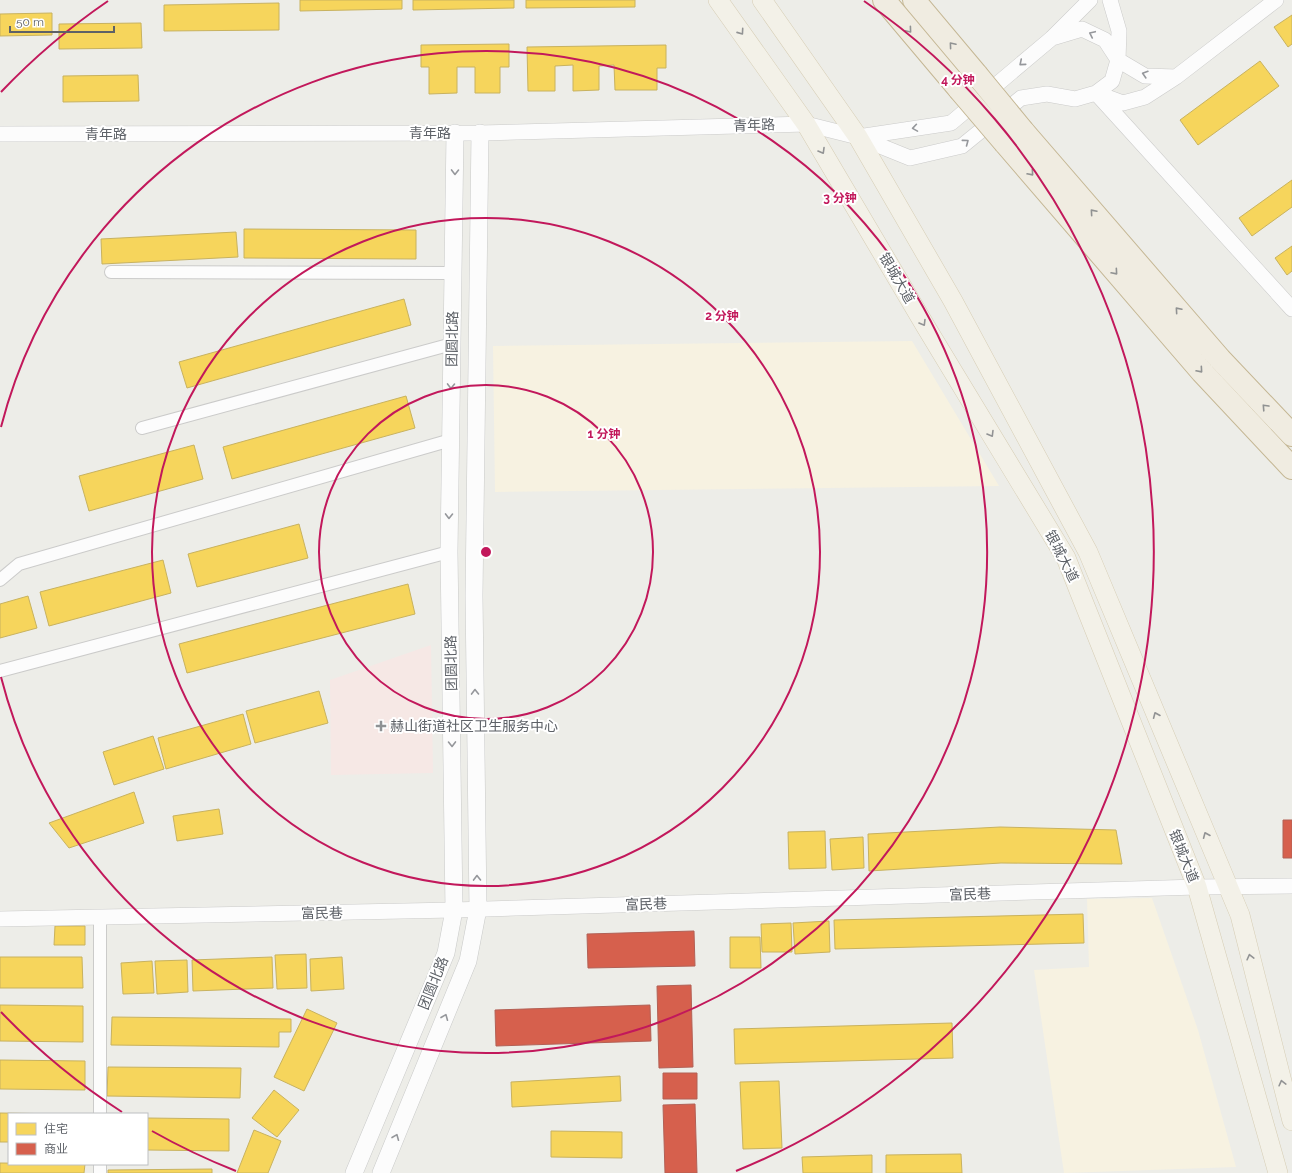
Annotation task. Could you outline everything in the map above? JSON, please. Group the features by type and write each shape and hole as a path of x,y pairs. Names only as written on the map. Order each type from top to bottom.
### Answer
{"highway":[{"path":"884,0 1202,372 1292,468"},
{"path":"914,0 1023,131 1220,359 1292,435"}],"main road":[{"name":"银城大道","path":"718,0 806,124 926,327 1066,558 1197,886 1278,1173"},
{"name":"银城大道","path":"762,0 858,137 953,300 1088,552 1240,915 1292,1121"},
{"name":"团圆北路","path":"354,1173 446,953 454,910 449,552 455,133"},
{"name":"团圆北路","path":"381,1173 468,962 478,909 474,596 480,133"}],"street":[{"path":"858,137 952,123 1052,38 1090,0"},
{"path":"858,137 910,158 962,146 1021,98 1047,94 1075,99 1096,93 1112,81 1118,60 1119,31 1110,0"},
{"path":"1096,93 1123,103 1145,97 1176,77 1276,0"},
{"path":"1052,38 1082,29 1105,40 1118,60 1145,76 1176,77"},
{"path":"1096,93 1292,309"},
{"name":"青年路","path":"0,134 480,133 806,124 858,137"},
{"path":"111,272 453,273"},
{"path":"142,428 452,344"},
{"path":"0,580 19,564 450,440"},
{"path":"0,672 449,552"},
{"name":"富民巷","path":"0,919 454,910 1197,886 1292,886"},
{"path":"100,917 100,1113"}],"shaded area":[{"path":"912,341 999,486 495,492 493,346"},
{"name":"赫山街道社区卫生服务中心","path":"431,645 433,773 331,775 330,680"},
{"path":"1152,898 1198,1030 1236,1167 1064,1173 1034,970 1089,967 1087,899"}],"building: 住宅":[{"path":"300,0 402,0 402,9 300,11"},
{"path":"413,0 514,0 514,8 413,10"},
{"path":"526,0 635,0 635,7 526,8"},
{"path":"279,3 279,30 164,31 164,5"},
{"path":"52,13 52,35 0,36 0,14"},
{"path":"1292,15 1292,44 1288,47 1274,27"},
{"path":"141,23 142,48 59,49 59,24"},
{"path":"509,44 509,67 500,67 500,93 475,93 475,67 457,67 457,93 429,94 429,67 421,67 421,45"},
{"path":"666,45 666,68 657,68 657,90 615,90 614,65 599,66 599,90 573,91 573,65 555,66 555,91 528,91 527,47"},
{"path":"1260,61 1279,86 1198,145 1180,120"},
{"path":"138,75 139,101 63,102 63,76"},
{"path":"1292,180 1292,207 1252,236 1239,218"},
{"path":"244,229 416,230 416,259 244,258"},
{"path":"236,232 238,257 102,264 101,239"},
{"path":"1292,246 1292,271 1287,275 1275,258"},
{"path":"404,299 411,325 187,388 179,362"},
{"path":"406,396 415,428 232,479 223,447"},
{"path":"194,445 203,479 89,511 79,476"},
{"path":"299,524 308,558 197,587 188,554"},
{"path":"163,560 171,593 49,626 40,592"},
{"path":"408,584 415,614 187,673 179,644"},
{"path":"28,596 37,628 0,638 0,604"},
{"path":"319,691 328,723 255,743 246,711"},
{"path":"243,714 251,744 166,769 158,738"},
{"path":"153,736 164,769 114,785 103,752"},
{"path":"134,792 144,823 69,848 49,823"},
{"path":"219,809 223,834 177,841 173,816"},
{"path":"1000,827 1116,830 1122,864 1001,863 869,871 868,834"},
{"path":"825,831 826,868 789,869 788,832"},
{"path":"863,837 864,868 832,870 830,839"},
{"path":"1083,914 1084,943 835,949 834,920"},
{"path":"829,921 830,952 795,954 793,923"},
{"path":"791,923 792,952 762,952 761,924"},
{"path":"55,926 85,926 85,945 54,945"},
{"path":"730,937 760,937 761,968 730,968"},
{"path":"306,954 307,988 277,989 275,955"},
{"path":"0,957 82,957 83,988 0,988"},
{"path":"272,957 273,988 193,991 192,960"},
{"path":"342,957 344,989 311,991 310,959"},
{"path":"187,960 188,992 157,994 155,961"},
{"path":"152,961 154,993 123,994 121,963"},
{"path":"0,1005 83,1006 83,1042 0,1041"},
{"path":"307,1009 337,1023 304,1091 274,1077"},
{"path":"112,1017 291,1019 291,1032 279,1032 279,1047 111,1045"},
{"path":"952,1023 953,1058 735,1064 734,1029"},
{"path":"0,1060 85,1061 85,1090 0,1089"},
{"path":"108,1067 241,1068 240,1098 107,1096"},
{"path":"620,1076 621,1101 512,1107 511,1082"},
{"path":"779,1081 782,1148 743,1149 740,1082"},
{"path":"274,1090 299,1110 277,1137 252,1118"},
{"path":"0,1113 8,1113 8,1142 0,1142"},
{"path":"148,1118 229,1119 229,1151 148,1150"},
{"path":"254,1130 281,1141 268,1173 237,1173"},
{"path":"551,1131 622,1132 622,1158 551,1157"},
{"path":"961,1154 962,1173 886,1173 886,1155"},
{"path":"872,1155 872,1173 803,1173 802,1157"},
{"path":"0,1163 8,1163 8,1165 85,1165 84,1173 0,1173"},
{"path":"212,1169 212,1173 108,1173 108,1170"}],"building: 商业":[{"path":"1283,820 1292,820 1292,858 1283,858"},
{"path":"694,931 695,966 588,968 587,934"},
{"path":"691,985 693,1067 659,1068 657,986"},
{"path":"650,1005 651,1041 496,1046 495,1010"},
{"path":"663,1073 697,1073 697,1099 663,1099"},
{"path":"695,1104 697,1173 665,1173 663,1105"}],"place":[{"name":"赫山街道社区卫生服务中心","path":"381,726"}]}
